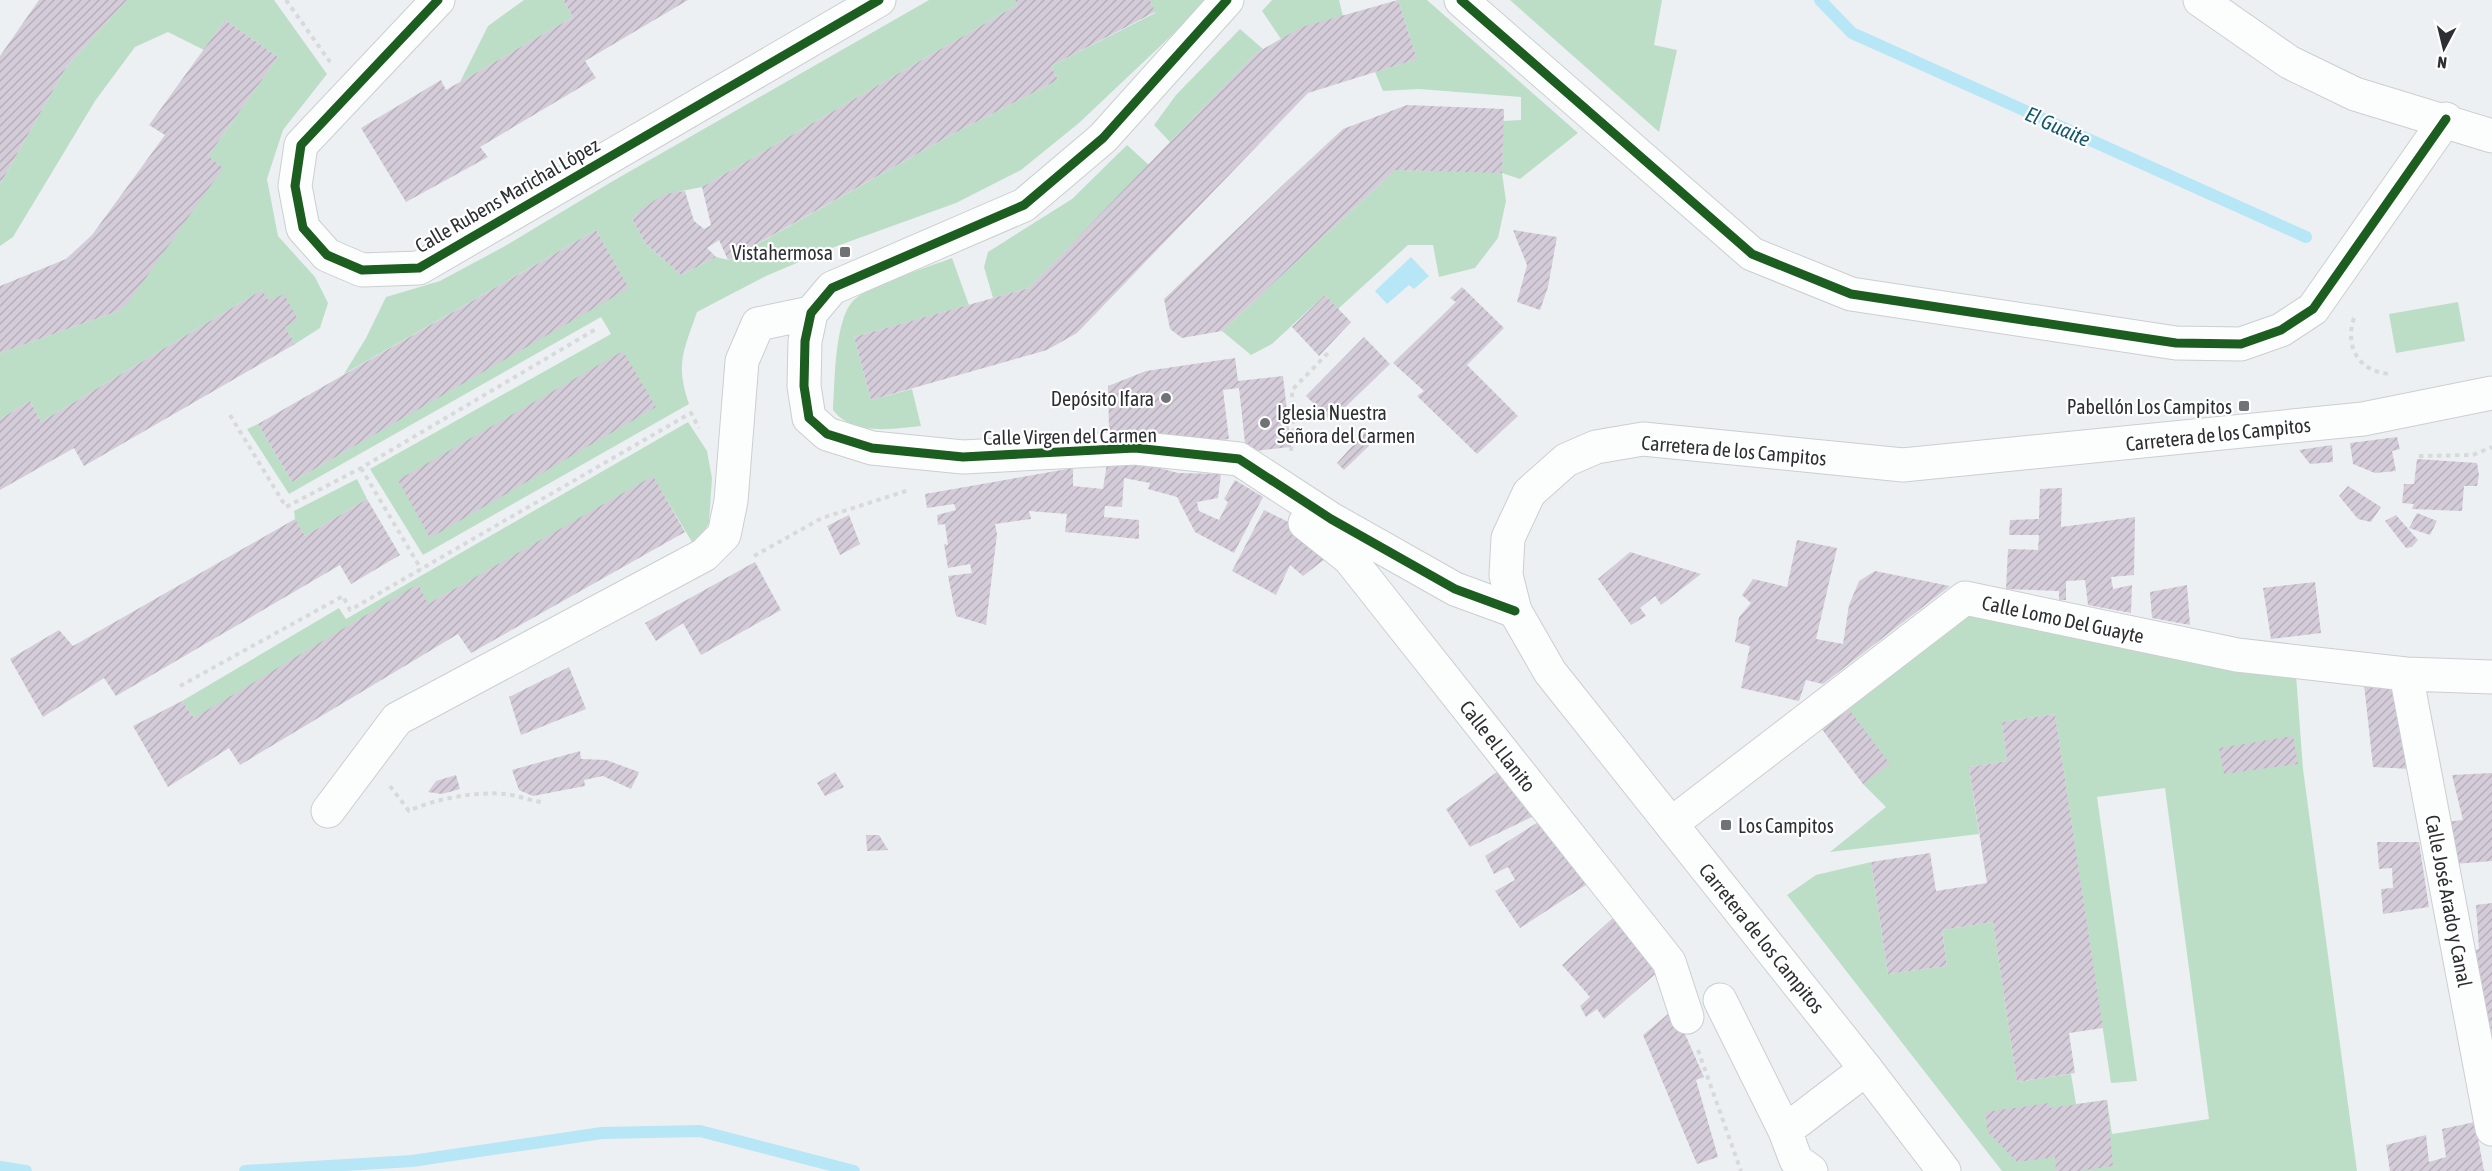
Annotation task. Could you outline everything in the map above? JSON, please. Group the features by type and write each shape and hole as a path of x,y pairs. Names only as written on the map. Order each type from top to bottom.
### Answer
{"street":[{"name":"Calle Rubens Marichal López","path":"438,0 302,145 295,186 303,228 327,255 362,270 419,268 879,0"},
{"path":"328,811 397,719 704,555 724,535 731,501 742,361 758,324 811,313 832,288 1024,205 1103,138 1227,0"},
{"path":"1461,0 1752,254 1851,294 2176,343 2241,344 2281,330 2313,309 2446,120"},
{"path":"2200,0 2289,62 2355,94 2492,135"},
{"name":"Calle Virgen del Carmen","path":"811,313 805,341 804,386 809,418 827,434 872,448 963,457 1135,448 1239,459 1331,519 1455,589 1515,611"},
{"name":"Carretera de los Campitos","path":"1944,1171 1866,1069 1551,672 1515,611 1506,575 1508,538 1529,493 1566,460 1596,447 1643,439 1903,465 2363,419 2492,393"},
{"name":"Calle el Llanito","path":"1283,488 1295,515 1349,558 1669,962 1687,1017"},
{"name":"Calle Lomo Del Guayte","path":"1671,824 1965,598 2237,655 2406,674 2492,677"},
{"name":"Calle José Arado y Canal","path":"2406,674 2492,1129"},
{"path":"1720,1000 1785,1131 1796,1160 1811,1171"},
{"path":"1785,1131 1866,1069"}],"path":[{"path":"286,0 351,92"},
{"path":"2335,278 2359,298 2350,344 2356,358 2369,369 2390,374 2401,372"},
{"path":"230,416 286,507 361,468 596,329"},
{"path":"1283,488 1293,436 1292,390 1330,351"},
{"path":"180,686 343,596 350,610 691,413 704,439 736,429"},
{"path":"2419,456 2473,455 2492,447"},
{"path":"361,468 422,569"},
{"path":"368,756 409,811 426,803 452,798 506,794 542,802"},
{"path":"1687,1017 1741,1171"}],"green space":[{"path":"127,0 274,0 327,74 283,130 267,179 278,236 315,277 328,303 320,328 295,344 262,290 41,422 30,401 0,419 0,353 118,311 222,168 208,156 278,57 225,20 204,50 168,32 135,47 95,101 13,237 0,246 0,184 67,66"},
{"path":"524,0 563,0 573,17 460,82 488,26"},
{"path":"929,0 1015,0 1017,5 702,187 673,194 647,205 632,219 645,243 681,275 716,257 729,260 949,136 1058,80 1051,66 1155,13 1150,0 1209,0 1079,123 1021,170 956,203 837,246 766,276 697,312 685,347 682,367 689,404 423,555 370,469 611,334 601,317 289,494 247,429 258,424 292,482 628,287 596,230 344,374 366,338 386,297 440,281 505,246 613,181"},
{"path":"1272,0 1339,0 1343,16 1281,39 1262,11"},
{"path":"1398,0 1427,0 1578,133 1520,179 1502,173 1506,201 1498,238 1475,268 1439,277 1433,245 1408,245 1338,309 1325,295 1272,344 1251,355 1222,331 1395,170 1502,172 1503,121 1521,120 1521,97 1419,89 1383,91 1375,72 1417,59"},
{"path":"1510,0 1662,0 1654,45 1677,50 1659,132"},
{"path":"1240,29 1263,49 1256,53 1170,142 1154,125 1176,95"},
{"path":"1127,145 1149,165 1029,288 993,298 984,267 988,252 1072,199"},
{"path":"952,258 969,305 854,337 871,400 912,389 921,426 874,429 851,424 841,418 833,410 835,368 839,335 848,308 863,293 901,276"},
{"path":"2458,302 2465,341 2396,353 2389,314"},
{"path":"688,422 707,451 712,478 709,523 702,536 692,542 653,477 428,604 194,718 182,701 339,608 346,619"},
{"path":"357,479 367,499 305,536 295,519 294,511"},
{"path":"1966,611 2296,675 2303,769 2357,1171 2002,1171 1787,895 1816,875 1871,862 1888,974 1947,966 1942,930 1993,922 2017,1082 2071,1074 2076,1104 2107,1100 2112,1134 2209,1119 2165,788 2097,797 2137,1081 2111,1083 2055,714 2002,722 2007,761 1969,767 1979,834 1830,852 1886,807 1863,784 1845,704"}],"water":[{"path":"1411,257 1429,276 1414,289 1409,285 1387,304 1375,291"}],"building":[{"path":"39,0 127,0 67,66 0,184 0,56"},
{"path":"563,0 688,0 585,61 596,78 480,147 488,157 406,202 361,128 441,80 446,90 573,17"},
{"path":"1015,0 1150,0 1155,12 1051,66 1058,80 949,136 728,260 719,240 707,248 716,257 681,275 645,243 632,219 641,209 665,194 685,191 694,221 704,229 711,225 702,187 1017,5"},
{"path":"1398,0 1417,59 1308,93 1077,333 1047,350 871,400 854,337 1029,288 1256,53 1302,27"},
{"path":"225,20 278,57 208,156 223,168 128,303 118,311 0,353 0,286 66,259 92,235 165,135 149,125"},
{"path":"1407,105 1504,109 1502,173 1395,170 1222,331 1182,338 1170,329 1164,299 1287,181 1343,129"},
{"path":"596,230 629,288 292,482 258,424"},
{"path":"1513,230 1557,237 1548,287 1540,310 1517,302 1527,265"},
{"path":"1462,287 1504,328 1467,365 1518,416 1477,454 1417,396 1424,391 1393,363 1456,302 1450,298"},
{"path":"262,290 269,301 284,294 298,320 285,327 295,344 84,466 74,448 0,490 0,419 30,401 41,422"},
{"path":"1325,295 1351,322 1319,356 1292,327"},
{"path":"1364,337 1390,364 1331,421 1306,396"},
{"path":"623,351 656,407 430,538 398,480"},
{"name":"Depósito Ifara","path":"1235,358 1238,381 1283,376 1291,447 1246,452 1239,388 1223,390 1229,439 1193,443 1150,442 1109,431 1108,386 1146,371"},
{"path":"1365,432 1375,440 1344,470 1337,463"},
{"path":"2397,437 2400,449 2392,451 2396,471 2375,473 2353,464 2350,443"},
{"path":"2332,445 2333,462 2310,464 2299,450"},
{"path":"2417,459 2477,463 2479,475 2477,486 2464,486 2462,511 2412,509 2414,504 2402,503 2404,484 2414,484"},
{"path":"1107,463 1152,466 1178,473 1221,474 1218,498 1197,502 1199,511 1219,520 1228,502 1224,499 1235,480 1263,497 1234,553 1195,532 1177,497 1148,489 1150,483 1124,478 1122,507 1105,506 1104,517 1139,520 1139,539 1065,532 1067,514 1029,511 1031,519 995,524 997,534 986,625 956,616 948,576 972,573 970,564 948,568 944,544 948,545 945,524 938,525 937,515 956,510 954,504 927,508 925,494 1073,468 1073,486 1103,489"},
{"path":"653,476 685,532 471,653 458,634 240,765 229,748 168,787 133,726 182,701 194,718 418,584 428,604"},
{"path":"2348,486 2381,507 2371,522 2358,519 2339,496"},
{"path":"2062,488 2061,527 2135,517 2134,575 2111,577 2113,589 2132,585 2131,613 2088,605 2085,580 2066,581 2066,600 2059,600 2059,591 2006,589 2008,549 2038,550 2039,535 2009,535 2010,520 2039,519 2040,489"},
{"path":"367,499 400,555 351,584 340,565 116,696 104,678 43,717 10,659 59,630 73,646 295,519 305,536"},
{"path":"1264,510 1301,528 1334,552 1303,576 1290,565 1276,595 1232,571"},
{"path":"2417,513 2437,521 2430,535 2409,528"},
{"path":"849,515 860,544 840,555 827,526"},
{"path":"2396,515 2418,540 2412,547 2406,548 2385,521"},
{"path":"1797,540 1837,548 1816,639 1843,644 1849,605 1859,581 1875,571 1950,586 1823,684 1806,680 1799,701 1741,688 1750,646 1735,642 1739,617 1751,603 1742,595 1753,579 1787,587"},
{"path":"1630,552 1701,574 1661,605 1655,596 1640,608 1646,616 1631,625 1598,579"},
{"path":"755,562 781,610 701,655 683,623 656,641 645,623"},
{"path":"2315,582 2321,633 2271,639 2263,588"},
{"path":"2187,585 2190,625 2152,618 2150,592"},
{"path":"569,667 586,709 521,735 509,697"},
{"path":"2364,684 2394,686 2410,769 2373,767"},
{"path":"1845,704 1890,764 1863,784 1818,724"},
{"path":"2055,714 2103,1028 2069,1033 2075,1073 2017,1082 1993,922 1942,930 1947,966 1888,974 1871,862 1930,853 1936,891 1987,883 1969,767 2007,761 2002,722"},
{"path":"2293,736 2298,764 2224,774 2219,748"},
{"path":"580,751 581,759 606,760 639,772 631,789 603,776 584,780 585,786 533,796 519,790 512,770"},
{"path":"1504,767 1538,814 1470,847 1446,809"},
{"path":"835,772 844,787 825,796 817,783"},
{"path":"2492,773 2492,861 2454,864 2446,822 2463,820 2452,775"},
{"path":"456,775 460,789 442,794 428,792 436,781"},
{"path":"1543,819 1592,881 1520,928 1495,891 1515,880 1508,867 1494,874 1485,856"},
{"path":"866,835 879,835 888,850 867,851"},
{"path":"2377,842 2419,842 2429,907 2383,914 2381,889 2393,888 2392,868 2379,869"},
{"path":"2492,903 2492,1054 2470,951 2479,949 2476,905"},
{"path":"1617,914 1660,970 1604,1019 1597,1009 1586,1017 1580,1006 1590,997 1562,965"},
{"path":"1674,1009 1704,1077 1696,1080 1718,1157 1697,1164 1643,1035"},
{"path":"2107,1100 2113,1166 2079,1171 2056,1171 2055,1157 2017,1162 1987,1131 1986,1112 2049,1103 2050,1108"},
{"path":"2475,1122 2484,1171 2390,1171 2386,1145 2426,1135 2429,1162 2446,1157 2442,1129"}],"waterway":[{"name":"El Guaite","path":"1820,0 1852,33 2306,237"},
{"path":"245,1171 412,1161 602,1133 700,1131 854,1171"},
{"path":"0,1167 26,1171"}],"cycle path":[{"path":"438,0 301,145 295,186 303,228 327,255 362,270 419,268 879,0"},
{"path":"1227,0 1103,138 1024,205 832,288 811,313 805,341 804,386 809,418 827,434 872,448 963,457 1135,448 1239,459 1331,519 1455,589 1515,611"},
{"path":"1461,0 1752,254 1851,294 2176,343 2241,344 2281,330 2313,309 2446,119"}],"place":[{"name":"Vistahermosa","path":"845,252"},
{"name":"Depósito Ifara","path":"1166,398"},
{"name":"Pabellón Los Campitos","path":"2244,406"},
{"name":"Iglesia Nuestra Señora del Carmen","path":"1265,423"},
{"name":"Los Campitos","path":"1726,825"}]}
